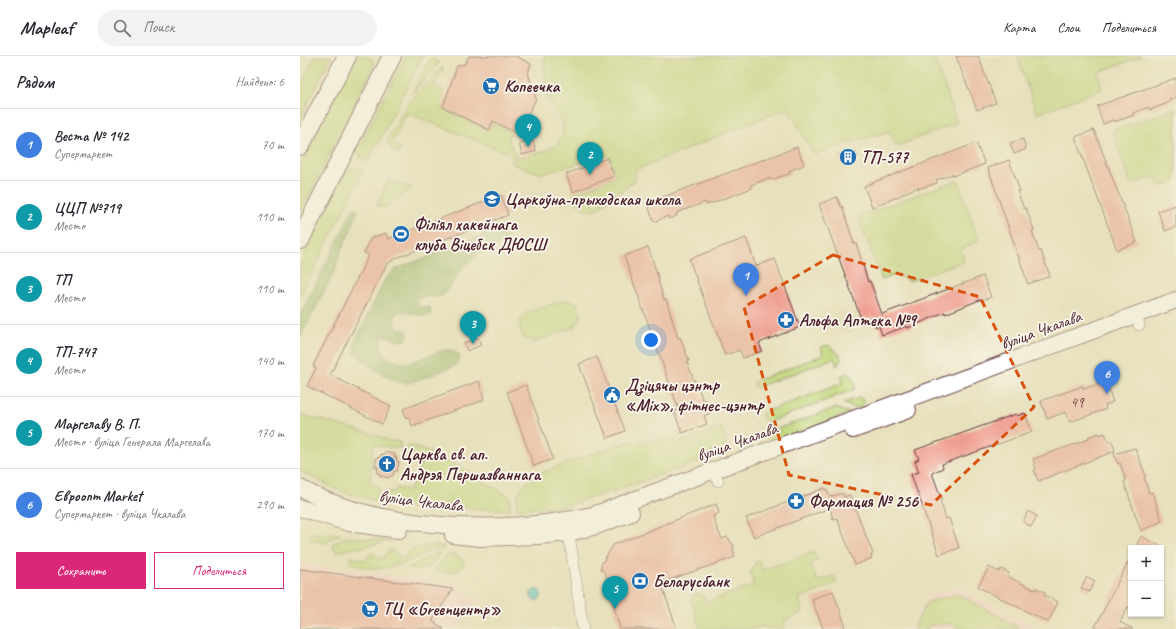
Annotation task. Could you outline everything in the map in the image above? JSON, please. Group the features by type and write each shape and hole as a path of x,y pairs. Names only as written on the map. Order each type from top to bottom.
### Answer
{"main road":[{"path":"300,146 347,56"},
{"path":"300,240 392,56"},
{"name":"вуліца Чкалава","path":"1137,320 1176,300"},
{"name":"вуліца Чкалава","path":"300,508 349,523 386,529 480,538 538,536 568,527 593,515 716,476 1137,320 1176,310"},
{"name":"вуліца Чкалава","path":"300,488 350,510 388,518 424,523 488,526 536,524 568,527"}],"street":[{"path":"568,527 582,629"}],"highlighted area":[{"path":"833,255 980,297 1034,407 931,505 789,475 744,307"}],"shaded area":[{"name":"ТЦ «Greenцентр»","path":"300,560 309,565 456,584 478,600 459,629 300,629"},
{"path":"957,587 1037,629 910,629 928,595"}],"green space":[{"path":"315,56 331,56 300,119 300,87"},
{"path":"358,56 369,57 375,64 300,213 300,166 354,59"},
{"path":"406,56 423,56 368,162 361,157 357,150"},
{"path":"544,56 934,56 957,123 897,146 889,131 814,154 788,108 635,170 635,181 595,210 587,210 575,202 573,194 616,177 608,155 541,174 513,164 510,154 407,113 392,144 401,148 398,154 392,150 387,141 406,106 442,67 444,68 434,86 444,91 441,108 489,130 494,123 511,132 508,139 517,158 546,151 557,144 563,135 562,122 546,95"},
{"path":"1017,56 1143,56 1098,72 1102,89 1037,114"},
{"path":"431,58 439,63 412,94"},
{"path":"1176,109 1176,181 1160,187 1156,177 1131,184 1112,130"},
{"path":"356,168 364,170 300,296 300,264 343,176 350,170"},
{"path":"388,180 413,188 383,208 377,206"},
{"path":"958,180 979,241 961,249 964,261 909,281 897,274 882,280 858,216"},
{"path":"354,208 358,210 351,230 340,252 335,271 300,338 300,315"},
{"path":"503,228 509,229 510,234 505,242 477,255 464,265 453,283 442,296 421,297 416,301 418,306 431,308 430,315 424,316 401,311 395,315 394,322 397,328 406,330 408,334 406,340 399,341 384,335 381,340 382,350 388,358 398,363 409,362 442,351 451,350 460,356 456,365 406,383 393,380 386,376 355,353 354,344 386,278 396,269"},
{"path":"564,300 577,303 581,316 576,326 535,342 522,337 519,323 526,313"},
{"path":"828,345 840,355 841,359 837,366 834,358 755,388 753,382 823,355 821,347"},
{"path":"847,373 850,374 855,383 855,389 769,422 763,419 761,414 765,412 843,383 841,376"},
{"path":"861,398 863,405 858,408 843,403"},
{"path":"835,408 850,413 770,442 768,437 771,431"},
{"path":"300,414 379,436 389,441 399,441 401,448 373,445 370,481 380,488 376,501 342,492 300,471"},
{"path":"721,427 726,443 723,453 637,483 564,506 517,509 517,498 521,488 533,476 602,450 628,442 673,439 677,444"},
{"path":"409,445 437,455 510,497 510,510 477,509 446,505 438,508 417,509 383,503 385,491 394,492 397,488 409,491 421,464 403,458"},
{"path":"312,533 341,534 324,543 310,540"},
{"path":"346,537 391,541 336,552 332,544"},
{"path":"425,546 445,546 443,549 430,551 396,566 372,568 350,562 351,557 365,560 372,553 378,558 382,559 389,550 392,550 400,557 404,557 411,549"},
{"path":"814,552 817,560 811,564 817,581 834,576 837,582 819,591 799,598 803,612 784,621 785,629 766,629 764,626 757,629 700,629 691,600 694,594 701,594 707,602 754,585 750,574 755,563 759,561 763,570"},
{"path":"440,553 427,568 408,568 429,556"},
{"path":"450,554 455,555 465,562 457,571 443,573 433,570 445,557"},
{"path":"958,594 1018,627 1017,629 961,629 951,624 929,625 928,629 913,629 927,602"}],"water":[{"path":"536,589 540,591 542,595 540,599 536,601 532,599 530,595 532,591"}],"building":[{"name":"Копеечка","path":"469,56 516,56 531,64 528,73 536,99 518,134 493,121 489,130 443,107 457,66 465,64"},
{"path":"956,56 978,56 996,103 977,110"},
{"path":"1176,78 1176,98 1169,100 1170,102 1150,110 1149,107 1133,113 1134,115 1103,124 1097,106"},
{"path":"1094,130 1137,242 1117,250 1075,137"},
{"path":"1023,139 1026,149 1014,154 1010,143"},
{"path":"533,140 536,151 522,155 519,143"},
{"path":"976,143 985,164 953,176 953,174 936,180 937,183 918,189 918,187 872,207 864,186"},
{"path":"591,145 597,162 607,158 614,176 573,192 566,174 588,166 582,149"},
{"path":"797,147 804,165 789,171 790,174 770,180 769,178 751,185 752,188 707,205 706,202 676,213 677,216 669,219 668,216 654,222 647,203"},
{"name":"ТП-577","path":"855,151 858,158 842,164 839,156"},
{"path":"1009,160 1020,191 1017,191 1024,209 1026,208 1034,230 1032,231 1039,251 1041,251 1050,276 1028,284 988,168"},
{"path":"501,195 508,215 396,258 387,264 330,375 391,406 382,424 307,386 316,368 313,366 369,255 364,253 371,238 386,233 388,239"},
{"path":"837,197 841,207 842,206 854,244 856,243 868,282 870,281 882,314 983,276 991,297 982,299 945,314 945,312 908,328 907,326 882,335 879,326 876,327 872,317 862,321 819,204"},
{"path":"1176,205 1176,227 1165,231 1158,211"},
{"path":"746,238 756,266 775,259 800,327 759,343 762,351 743,358 740,350 725,355 689,259"},
{"path":"648,247 664,300 666,299 678,338 680,337 689,361 687,362 694,381 695,380 703,401 706,400 710,413 704,416 707,424 682,433 674,411 679,410 624,256"},
{"path":"478,338 481,345 467,351 464,343"},
{"path":"597,357 625,431 607,438 579,364"},
{"path":"479,381 484,400 412,426 409,417 406,418 403,409"},
{"path":"1106,381 1113,402 1105,405 1106,409 1070,422 1066,412 1047,419 1041,401 1083,386 1084,389"},
{"path":"526,385 553,459 534,466 507,392"},
{"path":"1025,413 1032,432 942,464 943,468 932,473 942,500 940,500 946,519 949,518 959,548 939,555 911,474 919,472 915,461 919,459 915,450 1016,414 1017,416"},
{"path":"1099,433 1100,435 1105,433 1109,442 1112,441 1115,451 1038,481 1034,470 1036,469 1033,459 1089,439 1088,437"},
{"path":"1135,448 1146,476 1144,477 1149,493 1152,492 1162,521 1141,531 1124,482 1126,481 1120,463 1118,464 1114,454"},
{"name":"Царква св. ап. Андрэя Першазваннага","path":"384,452 395,454 394,457 397,458 396,461 399,462 397,471 394,471 393,476 390,476 389,478 380,476 380,474 377,473 378,467 375,467 377,457 380,458 381,454 384,455"},
{"path":"825,488 825,490 827,489 830,497 843,493 844,497 850,495 873,554 871,555 872,558 855,565 837,518 833,519 830,508 754,537 746,518"},
{"path":"716,504 719,513 713,516 716,526 722,539 728,537 734,545 733,549 735,557 666,581 663,589 677,629 620,629 605,573 601,569 601,565 613,545"},
{"path":"1028,511 1037,516 1031,527 1023,522"},
{"path":"1141,536 1158,545 1136,545"},
{"path":"1128,562 1128,607 1120,622 1133,629 1099,629 1095,627"},
{"path":"989,567 999,572 1001,569 1009,573 1007,576 1035,590 1036,588 1045,592 1044,595 1058,602 1048,622 978,587"},
{"name":"ТЦ «Greenцентр»","path":"300,569 453,589 432,621 444,629 300,629"},
{"path":"1087,577 1095,581 1089,592 1081,588"},
{"path":"833,591 845,624 845,629 823,629 812,599"}],"place":[{"name":"Копеечка","path":"491,86"},
{"name":"ТП-747","path":"528,147"},
{"name":"ТП-577","path":"848,157"},
{"name":"ЦЦП №719","path":"590,175"},
{"name":"Царкоўна-прыходская школа","path":"492,199"},
{"name":"Філіял хакейнага клуба Віцебск ДЮСШ","path":"401,234"},
{"name":"Веста № 142","path":"746,296"},
{"name":"Альфа Аптека №9","path":"786,320"},
{"name":"ТП","path":"473,344"},
{"name":"Евроопт Market","path":"1107,394"},
{"name":"Дзіцячы цэнтр «Mix», фітнес-цэнтр","path":"612,395"},
{"name":"Царква св. ап. Андрэя Першазваннага","path":"387,464"},
{"name":"Фармация № 256","path":"796,501"},
{"name":"Беларусбанк","path":"640,581"},
{"name":"ТЦ «Greenцентр»","path":"370,609"},
{"name":"Маргелаву В. П.","path":"615,609"}]}
